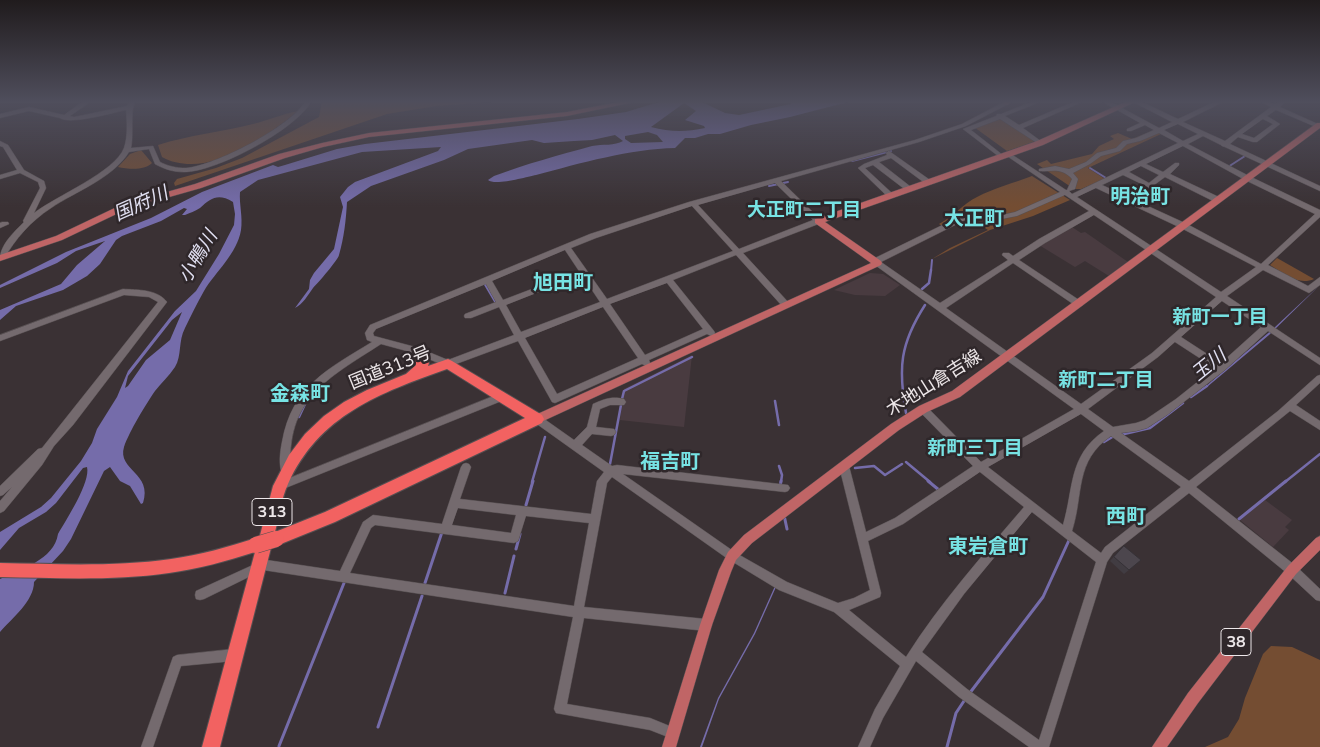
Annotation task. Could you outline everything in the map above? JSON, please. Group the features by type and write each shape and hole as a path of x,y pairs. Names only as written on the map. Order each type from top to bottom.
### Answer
{"highway":[{"path":"408,378 421,368 423,363 419,351"},
{"name":"国道313号","path":"211,747 283,480 302,445 334,414 360,398 448,364 537,419"},
{"name":"313","path":"0,570 128,570 201,561 276,539 330,516 537,419"}],"main road":[{"path":"1,258 59,238 124,207 191,188 282,156 322,145 365,137"},
{"path":"818,221 1056,137"},
{"name":"木地山倉吉線","path":"669,747 706,625 732,556 748,539 895,427 923,409 956,394 1304,137"},
{"path":"537,419 650,368 711,334 786,305 877,262 818,221"},
{"name":"38","path":"1159,747 1193,698 1292,570 1320,542"}],"street":[{"path":"127,150 128,137"},
{"path":"1,258 5,250 38,213 107,169 127,150 151,147 157,163 170,168 205,166 232,158 266,137"},
{"path":"777,181 818,221 448,364 419,351 375,340 369,333 373,327 487,279 566,246 628,224 694,204 930,137"},
{"path":"979,137 1006,156 1069,192 1320,362"},
{"path":"1030,137 1040,144"},
{"path":"1069,172 1088,163 1098,154 1118,150 1126,142 1146,137"},
{"path":"863,538 917,511 980,467 1082,409 1155,355 1222,296 1262,266 1320,213 1247,178 1171,137"},
{"path":"1198,137 1096,185 1069,192 1017,214 1002,218 970,215 877,262 1188,486 1292,570 1320,596"},
{"path":"1208,137 1320,189"},
{"path":"1224,145 1234,137"},
{"path":"1245,137 1255,141 1260,137"},
{"path":"0,143 6,146 21,171 37,178 43,188 27,224"},
{"path":"884,150 928,182"},
{"path":"890,195 861,168 892,155"},
{"path":"874,162 909,189"},
{"path":"1141,164 1218,200"},
{"path":"1123,172 1150,186 1177,164"},
{"path":"1040,170 1053,167 1069,172 1076,179 1069,192"},
{"path":"0,177 21,171"},
{"path":"1096,185 1184,226 1309,290 1318,284"},
{"path":"694,204 786,305"},
{"path":"940,308 1009,257 1095,211"},
{"path":"566,246 650,368"},
{"path":"1009,257 1079,304"},
{"path":"468,316 583,272"},
{"path":"487,279 555,399 643,359 711,334 668,279"},
{"path":"0,338 123,292 141,293 158,297 163,302 70,422 0,492"},
{"path":"1066,532 1071,520 1077,480 1085,456 1094,445 1113,431 1146,425 1222,368 1267,327"},
{"path":"1175,338 1222,368"},
{"path":"375,340 311,389 294,418 286,444 283,480 501,397"},
{"path":"915,653 963,693 1041,747 1102,560 1109,550 1290,406 1320,378"},
{"path":"575,446 590,430 596,407 609,401 621,402"},
{"path":"1290,406 1320,426"},
{"path":"923,409 980,467 1102,560"},
{"path":"537,419 732,556 783,586 838,608 906,664"},
{"path":"590,430 612,432"},
{"path":"0,508 39,462 51,443"},
{"path":"838,608 855,604 876,593 844,466"},
{"path":"446,528 466,467"},
{"path":"673,733 650,724 560,709 602,481 611,471 618,469 785,488"},
{"path":"454,503 596,519"},
{"path":"864,747 878,712 906,664 967,581 1031,506"},
{"path":"343,578 369,522 374,520 514,538 523,510"},
{"path":"200,595 260,565 579,612 706,625"},
{"path":"147,747 177,661 234,656"}],"shaded area":[{"path":"192,137 263,137 234,153 216,160 197,164 179,163 162,157 158,145"},
{"path":"282,137 320,137 175,186 174,183 177,179 216,168 242,158"},
{"path":"426,137 606,137 592,140 544,143 532,140 468,149 444,160 371,186 347,202 341,249 338,258 303,302 295,308 309,289 310,280 314,273 334,249 343,207 340,197 348,187 355,182 438,151 441,147 362,152 258,180 240,192 241,230 239,239 231,255 201,296 181,338 179,358 175,367 147,403 124,447 123,455 125,461 140,478 143,485 145,493 143,503 141,504 130,486 120,481 110,467 104,471 71,539 63,551 34,582 33,589 26,602 0,632 0,579 27,567 50,551 82,491 87,467 83,468 56,503 46,512 19,528 0,550 0,532 41,507 51,498 81,461 92,443 97,429 117,397 128,371 175,311 196,291 219,254 234,225 233,202 219,197 215,198 185,215 182,215 187,209 184,208 161,221 122,236 116,240 100,264 87,276 63,290 16,306 0,320 0,310 61,284 77,265 105,241 76,251 57,263 0,288 0,285 66,252 151,218 202,192 273,165 278,167 337,149","holes":["182,312 170,340 146,360 125,388 128,376 172,320"]},
{"path":"617,137 625,137 631,143 663,142 659,137 699,137 685,138 675,148 623,154 504,182 488,180 494,176 555,156 592,146 623,141"},
{"path":"988,137 1028,137 1034,142 1007,151"},
{"path":"1111,137 1127,137 1132,139 1137,137 1155,137 1088,168 1105,179 1081,189 1074,189 1037,164 1047,160 1051,164 1092,154 1099,146 1114,139"},
{"path":"141,150 152,163 149,166 136,169 118,167 130,154"},
{"path":"1032,176 1070,200 1033,216 990,230 932,259 988,230 970,218 946,229 939,224 977,197"},
{"path":"1072,227 1081,233 1085,232 1128,262 1109,276 1085,261 1075,267 1039,245"},
{"path":"1277,258 1314,279 1302,281 1285,275 1270,265"},
{"path":"870,273 883,274 900,285 885,296 855,295 834,290"},
{"path":"1320,285 1269,335 1206,386 1274,328"},
{"path":"692,355 684,427 620,420 624,389"},
{"path":"1265,500 1292,520 1285,527 1289,530 1273,547 1240,520"},
{"path":"775,586 755,634 719,699 702,747 700,747 718,698 754,633"},
{"path":"1271,646 1292,647 1320,660 1320,747 1205,747 1228,737 1239,719 1245,698 1263,654"}],"building":[{"path":"1124,546 1141,560 1129,570 1114,557"}],"waterway":[{"path":"852,161 891,151"},
{"path":"1228,167 1245,156"},
{"path":"1090,168 1106,178"},
{"path":"769,186 788,182"},
{"path":"931,271 932,260"},
{"path":"922,289 929,283 931,270"},
{"path":"485,284 495,301"},
{"path":"906,413 902,383 903,357 910,332 925,305"},
{"path":"622,399 624,391 692,357"},
{"name":"玉川","path":"1191,397 1207,386"},
{"path":"775,401 779,425"},
{"path":"1120,435 1150,428 1183,403"},
{"path":"299,417 305,404"},
{"path":"610,464 621,405"},
{"path":"1104,442 1114,436"},
{"path":"532,482 545,437"},
{"path":"1285,482 1320,454"},
{"path":"906,462 930,482"},
{"path":"855,468 874,466 885,475 902,464"},
{"path":"779,466 782,475 781,482"},
{"path":"526,505 533,481"},
{"path":"780,487 781,481"},
{"path":"928,481 939,490"},
{"path":"1239,519 1286,481"},
{"path":"784,515 787,529"},
{"path":"425,583 442,532"},
{"path":"516,549 520,534"},
{"path":"969,694 1043,597 1070,538"},
{"path":"505,593 514,556"},
{"path":"279,746 344,583"},
{"path":"378,727 422,596"},
{"path":"947,747 956,713 966,698"}],"district":[{"name":"明治町","path":"1140,197"},
{"name":"大正町二丁目","path":"804,210"},
{"name":"大正町","path":"974,219"},
{"name":"旭田町","path":"563,283"},
{"name":"新町一丁目","path":"1220,317"},
{"name":"新町二丁目","path":"1106,380"},
{"name":"金森町","path":"300,394"},
{"name":"新町三丁目","path":"975,448"},
{"name":"福吉町","path":"670,462"},
{"name":"西町","path":"1126,517"},
{"name":"東岩倉町","path":"988,547"}],"water label":[{"name":"国府川","path":"141,204"},
{"name":"小鴨川","path":"198,257"}]}
